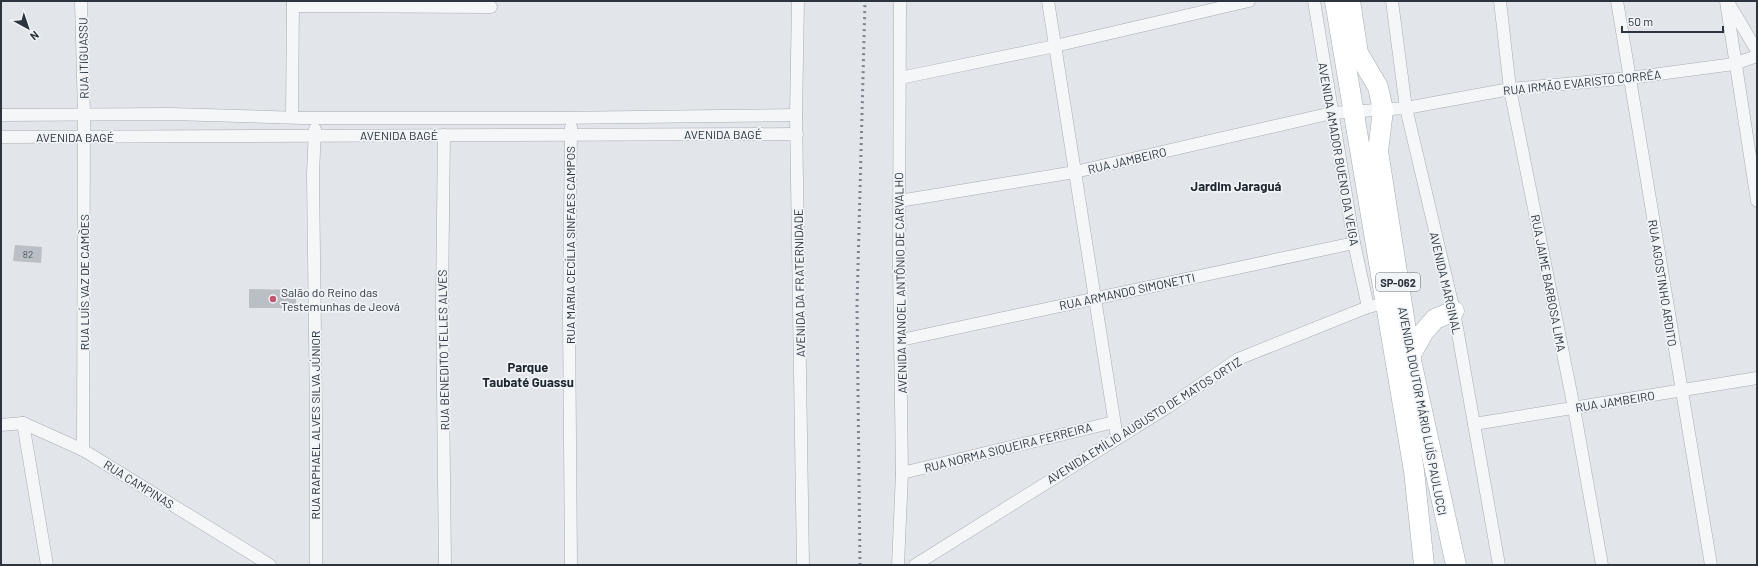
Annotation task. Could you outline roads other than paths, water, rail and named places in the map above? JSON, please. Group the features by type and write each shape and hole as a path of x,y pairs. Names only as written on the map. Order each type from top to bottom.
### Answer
{"main road":[{"name":"AVENIDA DOUTOR MÁRIO LUÍS PAULUCCI","path":"1335,1 1354,111 1377,305 1414,471 1424,565"},
{"name":"AVENIDA DOUTOR MÁRIO LUÍS PAULUCCI","path":"1350,1 1358,53 1378,87 1383,110 1378,151 1410,356 1456,565"},
{"path":"1410,356 1423,333 1435,319 1454,311"}],"street":[{"name":"RUA ITIGUASSU","path":"81,1 84,114"},
{"name":"AVENIDA DA FRATERNIDADE","path":"798,1 796,115 803,565"},
{"name":"AVENIDA MANOEL ANTÔNIO DE CARVALHO","path":"898,565 902,473 899,265 900,1"},
{"path":"1048,1 1117,438"},
{"path":"900,78 1055,46 1249,1"},
{"name":"AVENIDA AMADOR BUENO DA VEIGA","path":"1314,1 1354,242 1377,305"},
{"name":"AVENIDA MARGINAL","path":"1392,1 1406,108 1454,311 1499,565"},
{"name":"RUA JAIME BARBOSA LIMA","path":"1500,1 1510,89 1574,408 1602,565"},
{"name":"RUA AGOSTINHO ARDITO","path":"1617,1 1711,565"},
{"path":"1727,1 1757,51"},
{"path":"1727,1 1734,64 1757,201"},
{"path":"292,117 293,3 491,7"},
{"name":"RUA IRMÃO EVARISTO CORRÊA","path":"1383,110 1406,108 1510,89 1630,78 1734,64 1757,56"},
{"name":"RUA JAMBEIRO","path":"899,202 1075,172 1332,113 1383,110"},
{"name":"AVENIDA BAGÉ","path":"1,115 84,114 315,118 571,118 796,115"},
{"name":"RUA LUÍS VAZ DE CAMÕES","path":"84,114 84,450"},
{"name":"RUA RAPHAEL ALVES SILVA JÚNIOR","path":"315,118 316,565"},
{"name":"RUA MARIA CECÍLIA SINFAES CAMPOS","path":"571,118 569,322 571,565"},
{"name":"AVENIDA BAGÉ","path":"1,137 797,134"},
{"name":"RUA BENEDITO TELLES ALVES","path":"444,135 442,189 442,309 445,565"},
{"name":"RUA ARMANDO SIMONETTI","path":"901,340 1354,242"},
{"name":"AVENIDA EMÍLIO AUGUSTO DE MATOS ORTIZ","path":"916,565 1168,407 1238,359 1377,305"},
{"name":"RUA JAMBEIRO","path":"1474,424 1757,378"},
{"path":"1,426 23,422 47,565"},
{"name":"RUA CAMPINAS","path":"23,422 84,450 270,565"},
{"name":"RUA NORMA SIQUEIRA FERREIRA","path":"902,473 1114,422"}],"railway":[{"path":"860,565 857,305 865,1"}],"place":[{"name":"Salão do Reino das Testemunhas de Jeová","path":"273,299"}],"district":[{"name":"Jardim Jaraguá","path":"1236,186"},
{"name":"Parque Taubaté Guassu","path":"528,374"}]}
